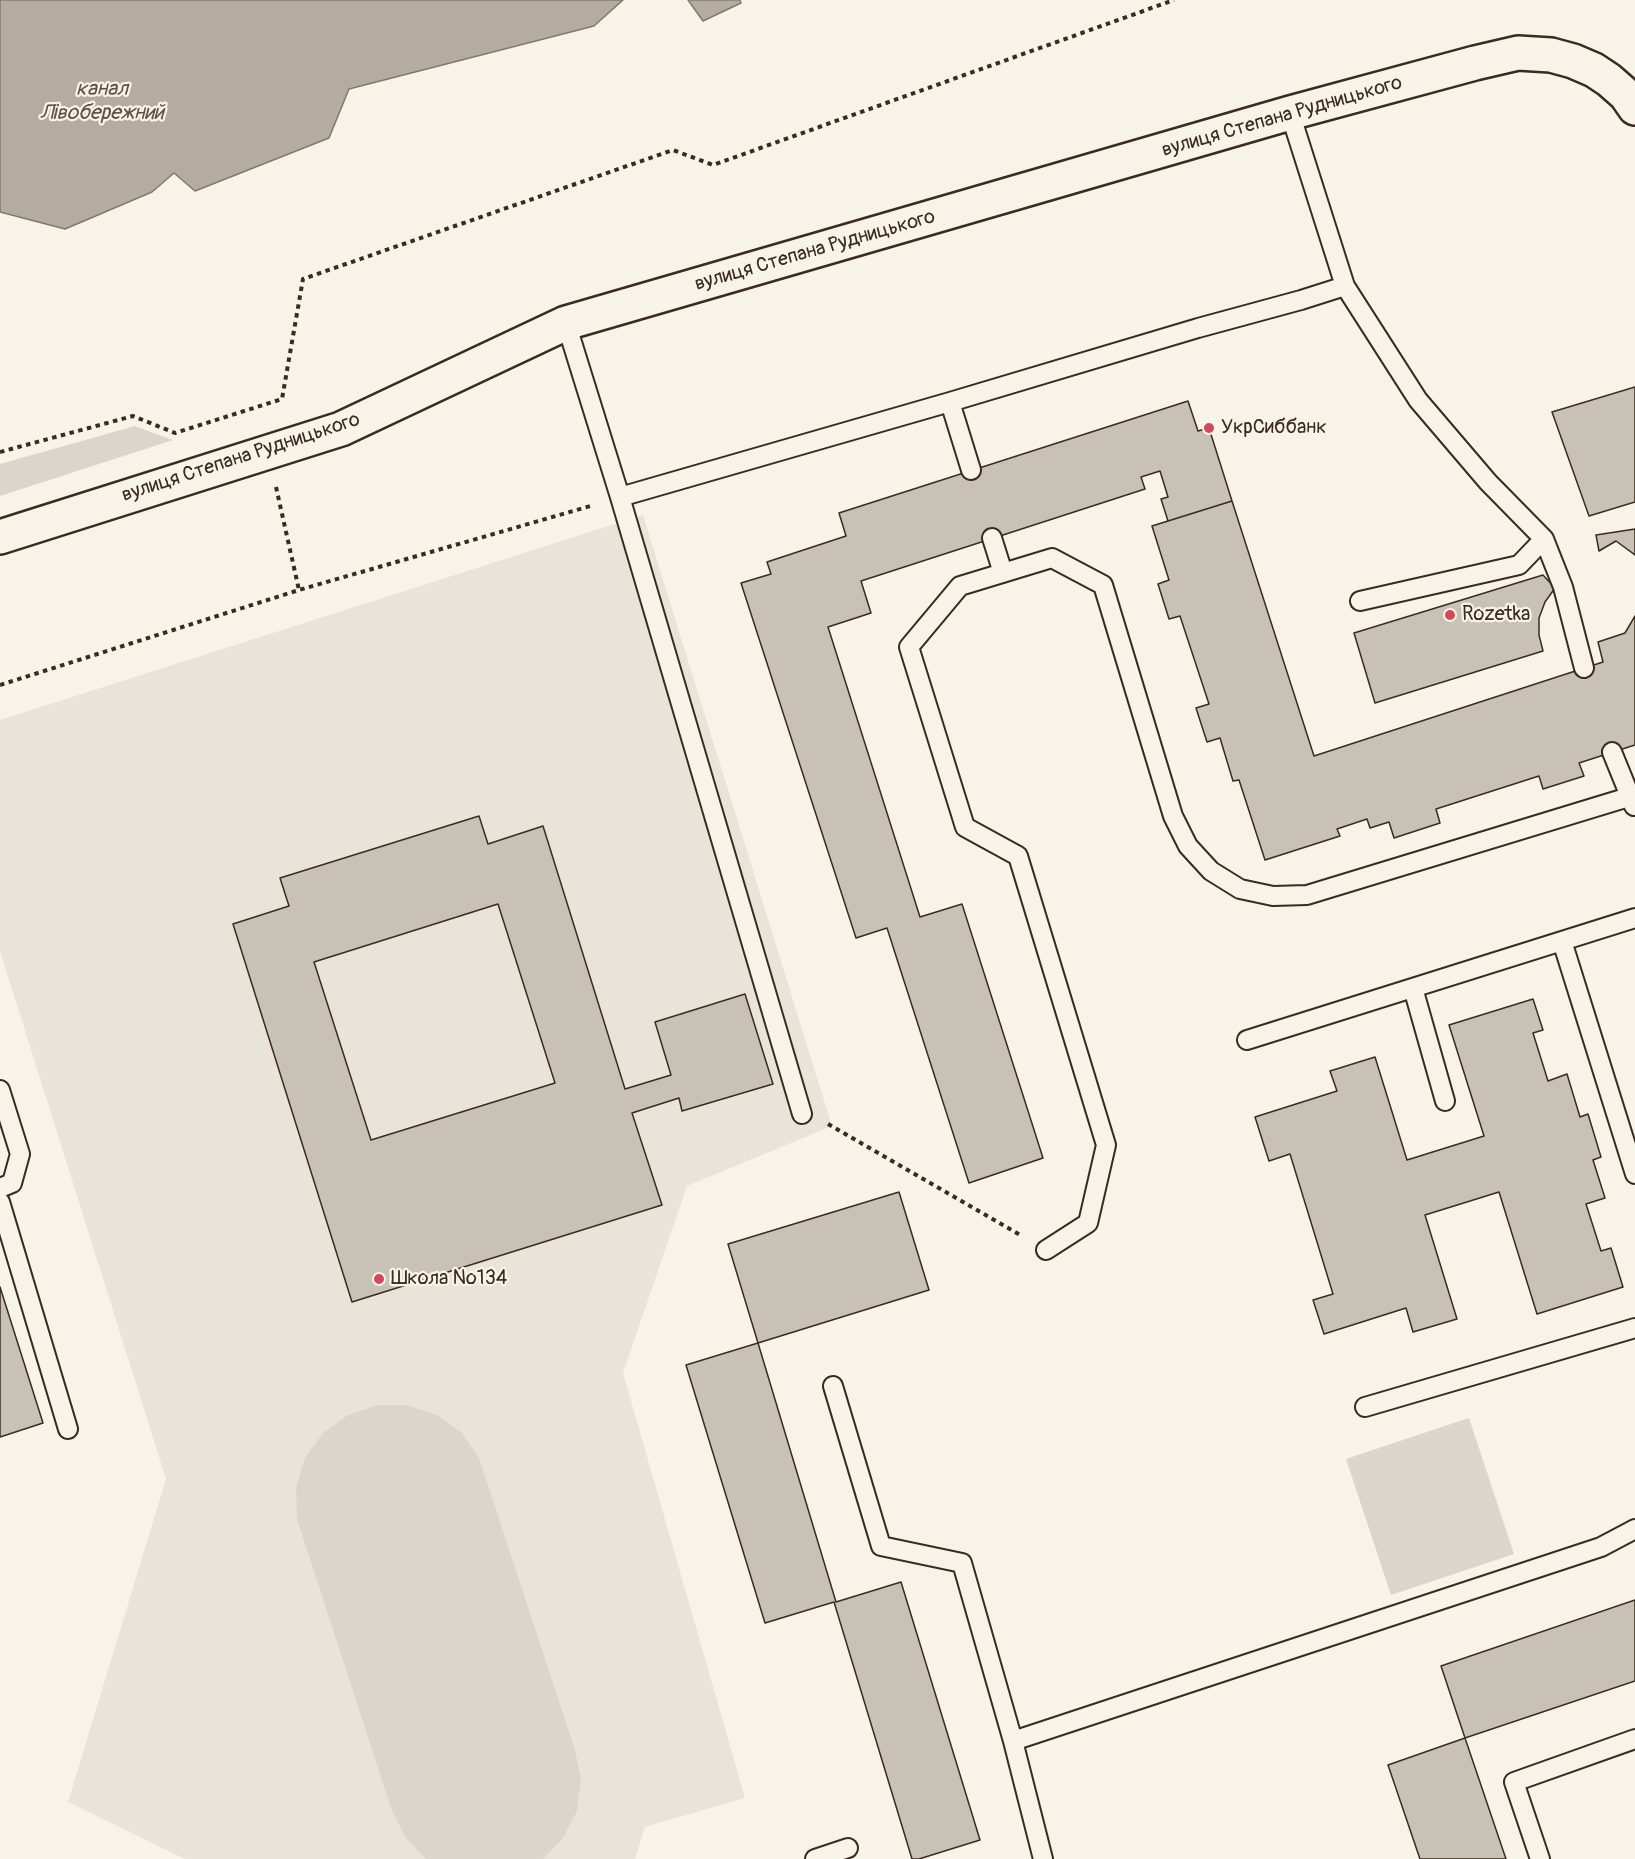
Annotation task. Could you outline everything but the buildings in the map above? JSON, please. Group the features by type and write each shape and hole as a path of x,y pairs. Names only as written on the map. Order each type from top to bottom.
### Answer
{"street":[{"name":"вулиця Степана Рудницького","path":"0,537 341,429 566,323 1290,113 1475,63 1518,53 1551,55 1573,61 1594,70 1626,95 1635,108"}],"lane":[{"path":"1290,113 1345,286 1418,400 1488,482 1544,538 1563,587 1584,668"},
{"path":"620,497 1345,286"},
{"path":"566,323 620,497 802,1114"},
{"path":"950,402 971,470"},
{"path":"992,538 1003,573"},
{"path":"1360,601 1519,565 1544,538"},
{"path":"1046,1250 1088,1223 1106,1145 1018,856 965,827 909,647 960,586 1052,558 1103,585 1173,816 1188,846 1211,871 1240,889 1273,896 1307,895 1634,800 1612,752"},
{"path":"1246,1040 1635,918"},
{"path":"1562,941 1635,1174"},
{"path":"1413,988 1444,1101"},
{"path":"0,1090 20,1154 12,1183 0,1188"},
{"path":"0,1203 68,1429"},
{"path":"1365,1407 1635,1328"},
{"path":"833,1386 881,1546 962,1563 1013,1741 1043,1859"},
{"path":"1013,1741 1601,1547 1635,1529"},
{"path":"1540,1859 1515,1782 1635,1739"},
{"path":"815,1859 848,1848"}],"path":[{"path":"0,452 133,416 175,433 282,399 303,279 673,150 713,165 1174,0"},
{"path":"269,452 299,590"},
{"path":"0,685 299,590 620,497"},
{"path":"802,1114 832,1126 1046,1250"}],"shaded area":[{"path":"135,426 173,440 0,496 0,464"},
{"name":"Школа №134","path":"643,515 832,1126 687,1186 623,1373 745,1798 645,1827 635,1859 185,1859 68,1802 166,1479 0,951 0,720"},
{"path":"377,1405 407,1405 437,1415 462,1433 479,1458 575,1750 581,1780 577,1811 563,1838 543,1859 426,1859 406,1838 392,1811 297,1519 296,1488 305,1458 323,1433 348,1415"},
{"path":"1469,1418 1514,1554 1391,1595 1346,1459"}],"water":[{"name":"канал Лівобережний","path":"0,0 623,0 594,26 349,89 329,138 195,191 174,173 152,192 65,229 0,212"},
{"path":"688,0 740,0 741,3 703,21"}],"place":[{"name":"УкрСиббанк","path":"1209,428"},
{"name":"Rozetka","path":"1450,615"},
{"name":"Школа №134","path":"379,1279"}]}
